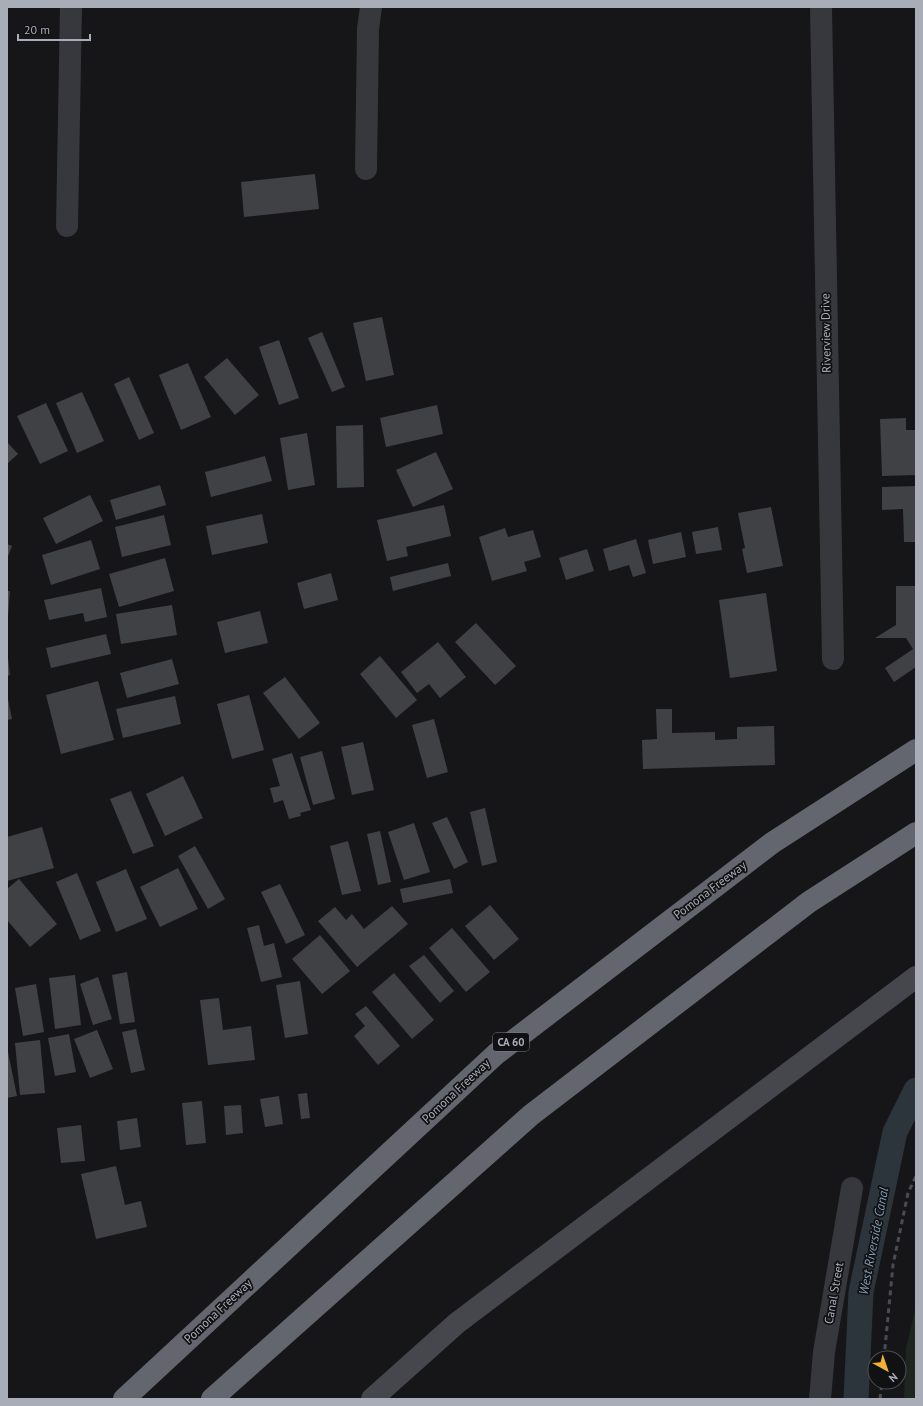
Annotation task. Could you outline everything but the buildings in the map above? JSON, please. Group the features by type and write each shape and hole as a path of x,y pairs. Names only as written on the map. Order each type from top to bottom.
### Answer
{"highway":[{"name":"Pomona Freeway","path":"124,1399 496,1054 772,842 916,750"},
{"path":"212,1399 531,1115 809,902 916,833"},
{"path":"114,1399 143,1380"}],"street":[{"path":"67,226 71,7"},
{"path":"366,169 368,29 371,7"},
{"name":"Riverview Drive","path":"821,7 833,659"},
{"path":"372,1399 457,1323 916,977"},
{"name":"Canal Street","path":"820,1399 824,1352 852,1188"}],"shaded area":[{"path":"916,1306 916,1399 904,1399 904,1390 907,1390 906,1348"}],"waterway":[{"name":"West Riverside Canal","path":"856,1399 861,1292 895,1132 916,1090"}],"railway":[{"path":"885,1350 893,1265 908,1193 916,1176"},
{"path":"880,1399 881,1390"}]}
